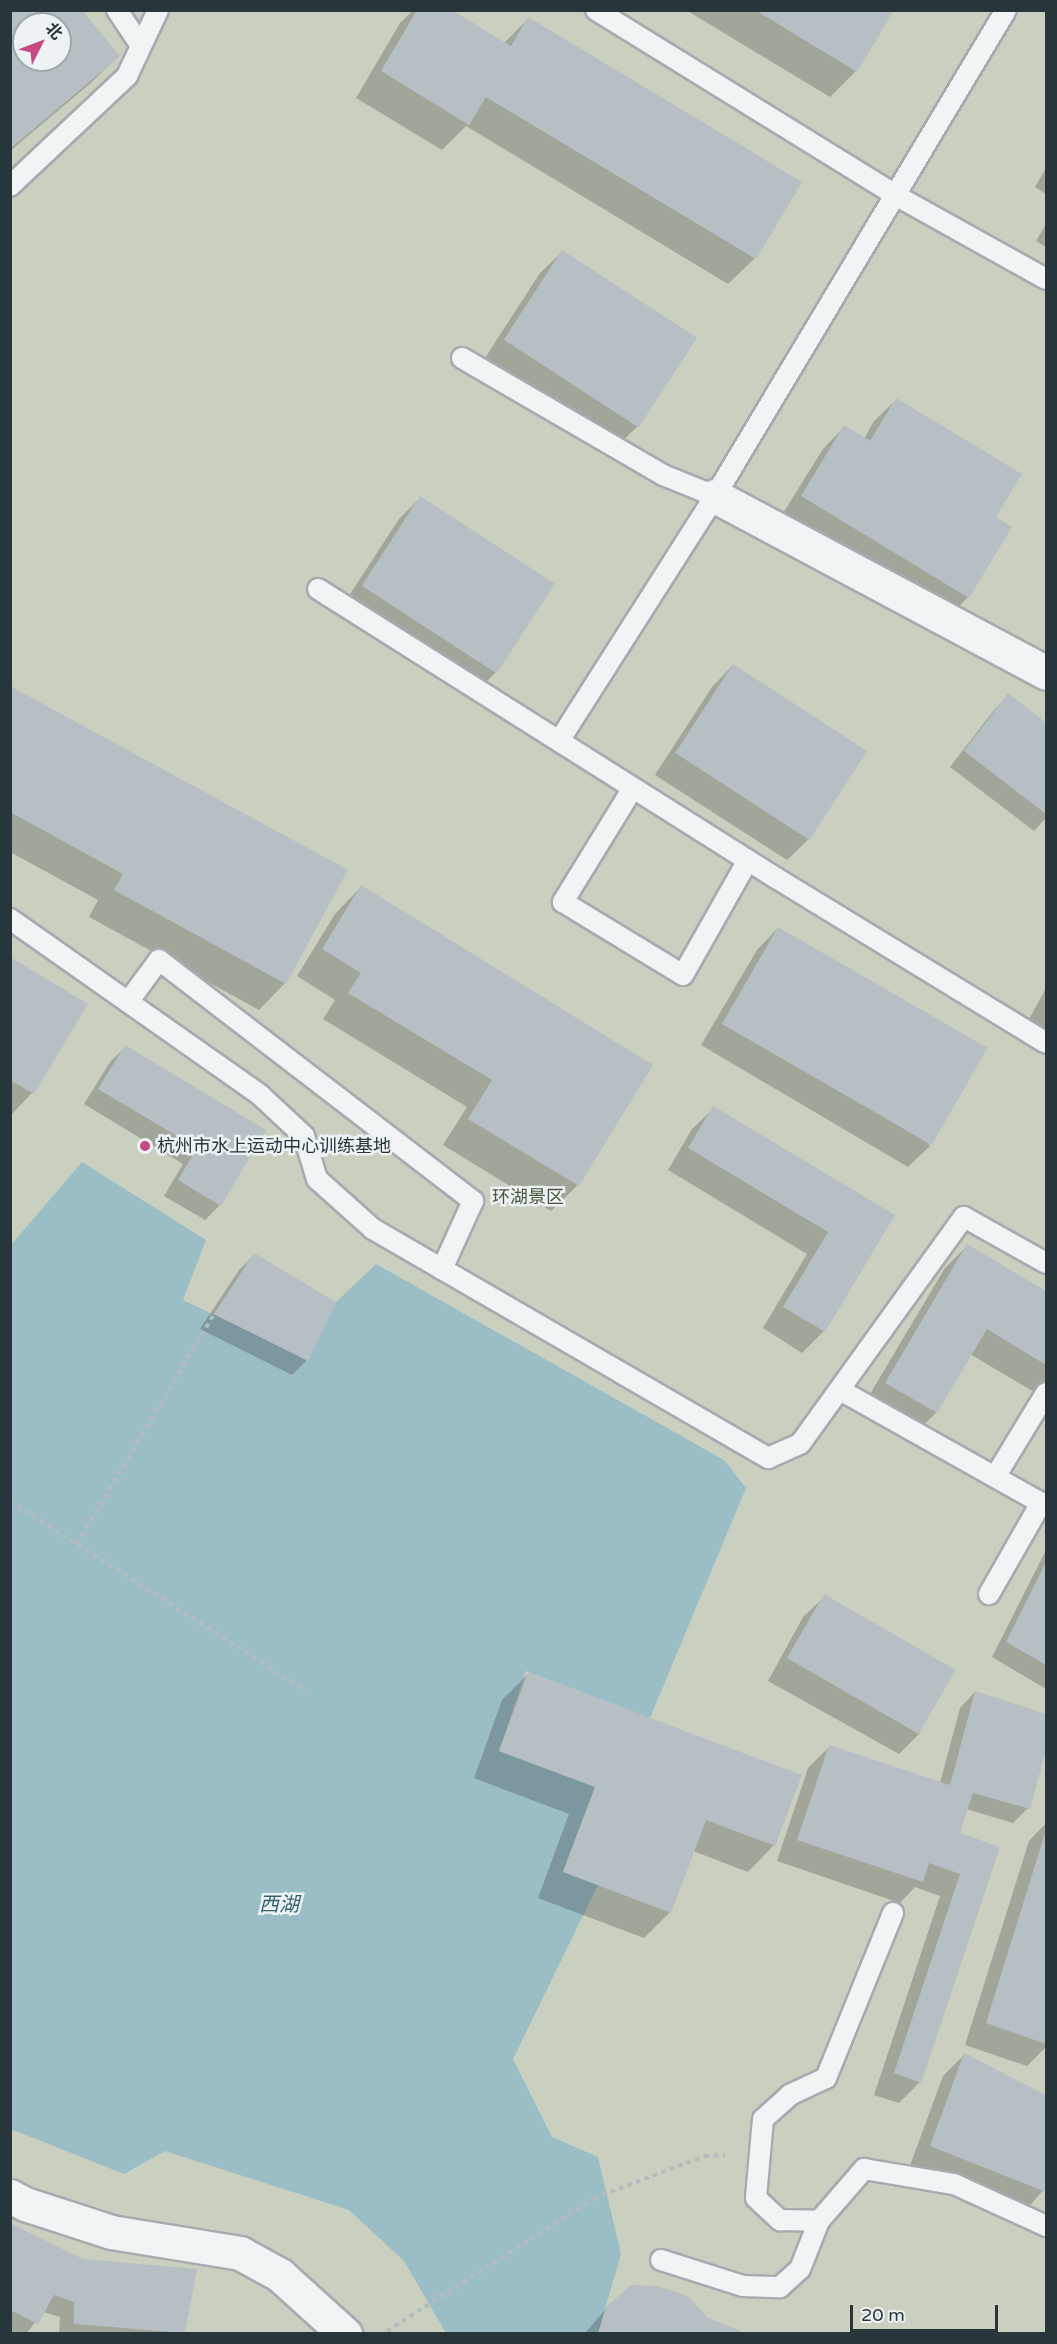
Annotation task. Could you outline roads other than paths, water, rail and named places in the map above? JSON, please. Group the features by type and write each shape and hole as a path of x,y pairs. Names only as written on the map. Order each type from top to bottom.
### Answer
{"street":[{"path":"715,496 1047,673"},
{"path":"10,2196 25,2204 111,2232 240,2253 280,2275 345,2334"}],"lane":[{"path":"117,10 141,46"},
{"path":"10,186 127,75 158,10"},
{"path":"596,10 895,195 1047,279"},
{"path":"559,741 715,496 1006,10"},
{"path":"462,358 663,475 715,496"},
{"path":"318,589 748,860 1047,1043"},
{"path":"633,788 563,902 683,975 748,860"},
{"path":"10,919 260,1095 304,1136 317,1179 373,1229 768,1458 800,1444 964,1217 1047,1263"},
{"path":"128,1002 159,960 473,1201 442,1269"},
{"path":"840,1390 1041,1503 989,1594"},
{"path":"995,1477 1047,1393"},
{"path":"819,2221 780,2220 756,2198 763,2119 790,2095 826,2078 893,1913"},
{"path":"661,2260 743,2286 780,2287 800,2269 819,2221 864,2169 954,2184 1047,2226"}],"water":[{"name":"西湖","path":"82,1162 206,1240 183,1300 308,1360 336,1302 376,1264 724,1460 746,1488 650,1718 526,1671 499,1751 595,1787 563,1871 598,1885 513,2059 552,2137 598,2157 621,2254 598,2333 446,2333 404,2261 349,2210 165,2151 124,2174 11,2129 11,1245"}],"place":[{"name":"杭州市水上运动中心训练基地","path":"145,1146"}],"park label":[{"name":"环湖景区","path":"528,1197"}]}
